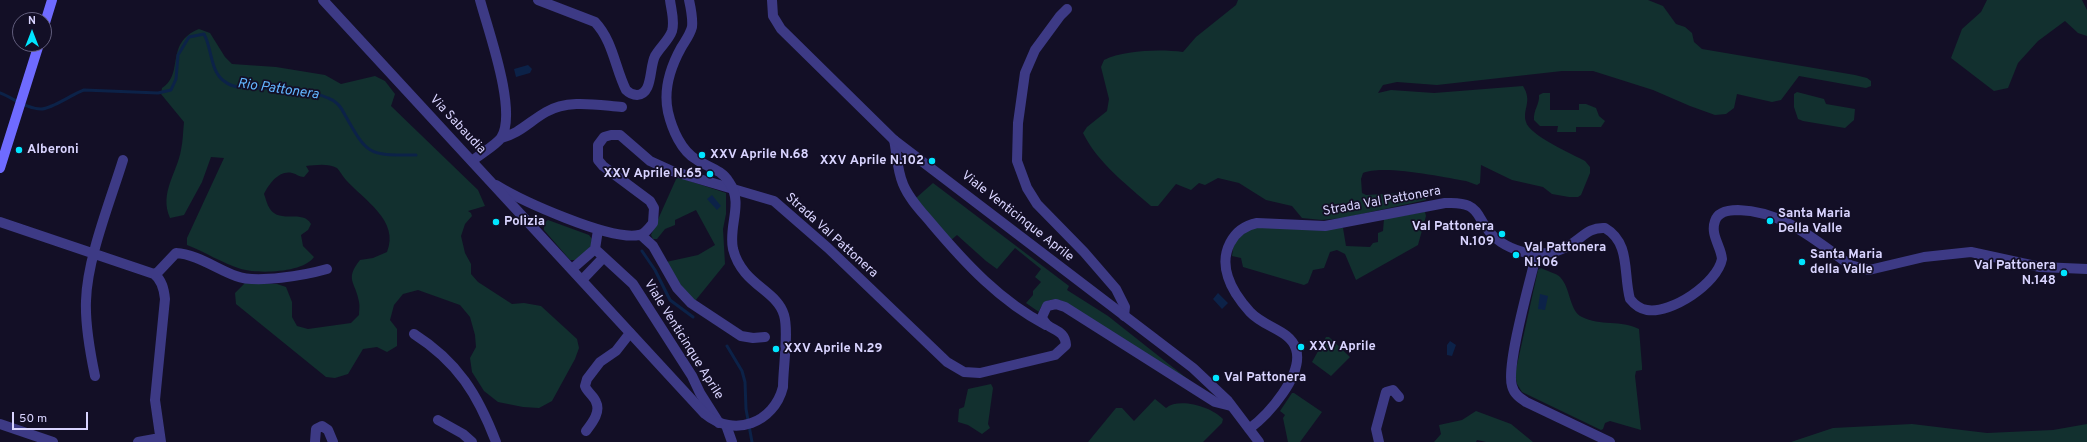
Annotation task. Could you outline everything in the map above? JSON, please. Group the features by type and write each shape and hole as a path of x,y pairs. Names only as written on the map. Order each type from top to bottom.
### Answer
{"main road":[{"path":"48,12 52,0"},
{"path":"0,168 36,52"}],"street":[{"name":"Via Sabaudia","path":"323,0 494,184 514,196 598,230"},
{"path":"480,0 507,108 507,118 501,138"},
{"path":"538,0 596,22 607,40 626,90 629,93 638,95 646,91 648,87 650,68 655,56 672,31 673,25 670,0"},
{"path":"689,0 692,27 669,76 667,87 668,110 677,137 686,151 696,160 725,176 734,190 736,207 732,240 736,259 747,276 775,300 780,307 785,324 783,387 780,397 770,414 754,422 741,425 722,424"},
{"name":"Viale Venticinque Aprile","path":"772,0 773,16 781,29 894,140 1192,368 1231,406 1259,442"},
{"name":"Viale Venticinque Aprile","path":"1068,9 1060,16 1035,50 1025,73 1018,123 1017,161 1027,188 1037,204 1084,252 1116,289 1125,307 1124,316"},
{"path":"472,161 501,138 510,136 547,111 565,104 622,107"},
{"name":"Strada Val Pattonera","path":"641,235 653,223 654,208 650,201 603,166 598,160 598,145 604,137 611,135 620,136 656,164 734,190 774,201 828,248 947,362 964,372 980,373 1055,354 1064,348 1066,340 1061,332 1046,325 998,293 965,262 912,200 903,185 899,172 894,140"},
{"path":"95,376 85,314 88,284 94,254 123,160"},
{"name":"Viale Venticinque Aprile","path":"494,184 705,414 722,424"},
{"name":"Strada Val Pattonera","path":"1249,429 1271,410 1292,376 1297,357 1292,341 1285,334 1257,320 1242,302 1228,278 1226,264 1228,245 1232,237 1246,225 1263,222 1325,226 1343,224 1445,202 1457,202 1470,207 1476,212 1486,228 1495,238 1509,247 1533,254 1565,248 1592,229 1605,228 1618,239 1622,248 1630,298 1634,304 1647,310 1664,310 1698,291 1715,275 1722,259 1714,233 1715,221 1721,213 1731,210 1759,212 1784,220 1850,265 1863,269 1876,269 1924,257 1962,252 1989,255 2040,267 2087,269"},
{"path":"0,222 154,274 162,284 165,299 155,393 161,440 138,442"},
{"path":"572,269 595,249 598,230 631,236 641,235 653,246 677,288 691,303 741,336 765,337"},
{"name":"Viale Venticinque Aprile","path":"595,249 633,284 722,424"},
{"path":"154,274 158,272 172,255 176,253 190,256 237,277 297,276 327,269"},
{"path":"1533,254 1534,264 1511,366 1512,387 1519,397 1526,402 1610,442"},
{"path":"582,280 604,258"},
{"path":"1046,325 1042,317 1044,309 1051,305 1062,305 1202,395 1221,405 1231,406"},
{"path":"586,431 596,417 598,408 596,401 584,386 587,379 603,359 616,352 630,333"},
{"path":"414,334 447,360 466,380 486,415 496,442"},
{"path":"1379,442 1376,430 1386,392 1392,390 1399,397"},
{"path":"438,420 463,434 472,442"},
{"path":"0,424 53,442"},
{"path":"722,424 732,442"},
{"path":"315,442 316,429 322,426 328,430 333,442"}],"green space":[{"path":"1238,0 1648,0 1663,6 1676,24 1685,27 1692,33 1694,42 1702,49 1855,75 1867,78 1871,81 1871,86 1866,88 1799,76 1781,100 1772,102 1737,94 1734,108 1726,114 1715,115 1653,90 1593,71 1562,71 1437,85 1397,82 1383,85 1378,93 1391,90 1434,93 1523,86 1527,97 1525,117 1529,127 1535,133 1561,149 1585,161 1590,167 1590,173 1581,195 1578,197 1569,197 1552,194 1543,187 1512,180 1481,165 1480,183 1477,185 1466,181 1413,172 1384,170 1363,173 1361,179 1362,193 1366,195 1424,192 1427,193 1426,200 1343,218 1322,220 1302,218 1292,206 1266,200 1239,183 1218,178 1205,185 1199,183 1191,190 1176,184 1158,206 1151,206 1104,163 1089,144 1083,133 1087,127 1107,111 1109,99 1101,67 1104,60 1132,52 1183,52 1196,37 1236,5"},
{"path":"1987,0 2082,0 2087,10 2087,36 2078,33 2065,21 2038,41 2018,63 2008,88 1994,91 1951,58 1962,29 1981,12"},
{"path":"199,29 210,33 225,57 232,64 276,67 325,75 341,84 375,76 385,81 395,94 391,106 478,190 485,206 468,211 472,216 465,224 461,236 465,253 471,264 471,274 478,282 512,304 524,303 541,306 577,339 579,348 575,359 552,401 539,408 523,407 498,402 484,391 472,372 470,358 476,347 475,335 470,317 460,305 418,290 403,294 394,305 390,320 397,329 397,346 387,352 377,347 363,349 348,374 335,378 326,377 236,304 235,293 245,283 277,284 286,287 292,302 292,317 297,326 308,329 351,323 359,315 358,295 352,281 355,267 360,260 373,258 387,252 390,241 389,230 378,212 346,180 337,168 330,165 318,165 306,166 309,171 304,177 292,173 279,176 272,182 264,194 267,204 274,213 280,216 303,217 311,224 308,230 301,235 303,246 314,257 308,262 291,269 280,271 249,271 227,264 187,245 187,238 224,158 211,157 202,182 184,215 170,218 167,209 168,192 181,150 184,122 161,94 162,88 169,82 173,75 178,50 182,42 188,35"},
{"path":"1797,92 1824,99 1826,104 1855,109 1854,120 1845,128 1798,119 1794,107 1794,94"},
{"path":"1543,93 1550,93 1550,110 1579,110 1579,104 1586,104 1596,108 1599,116 1605,121 1601,127 1576,127 1576,132 1557,132 1558,126 1540,126 1534,120 1534,116 1539,95"},
{"path":"677,177 726,193 726,214 723,229 725,264 695,301 686,293 666,262 698,255 715,245 696,210 675,220 675,225 665,229 657,239 653,239 651,235"},
{"path":"933,183 1069,286 1067,290 1108,316 1194,384 1062,301 1054,299 1048,301 1042,305 1039,312 1026,303 1033,295 1033,291 1041,282 1035,277 1041,269 1015,248 997,269 957,235 950,241 916,198"},
{"path":"1425,212 1426,216 1418,245 1356,280 1345,254 1337,250 1330,252 1324,268 1313,270 1308,283 1304,285 1243,267 1241,258 1232,256 1234,242 1252,226 1341,227 1343,228 1346,246 1370,247 1373,243 1378,242 1378,233 1383,231 1384,219"},
{"path":"548,220 589,235 592,239 591,246 577,260 570,260 544,230 544,223"},
{"path":"1541,268 1560,277 1564,282 1572,305 1582,317 1589,320 1632,326 1639,329 1642,370 1636,371 1635,376 1641,430 1610,421 1605,423 1603,429 1601,430 1522,392 1517,384 1515,374 1538,270"},
{"path":"1326,337 1329,337 1350,357 1331,376 1312,362"},
{"path":"991,384 993,388 988,424 990,428 982,434 968,425 958,422 959,409 964,407 968,389"},
{"path":"1292,393 1322,412 1300,442 1288,442 1283,418 1285,415 1280,411"},
{"path":"1155,399 1166,408 1179,403 1187,403 1204,407 1223,419 1222,423 1203,442 1088,442 1116,408 1122,408 1134,421"},
{"path":"1476,411 1511,424 1533,442 1486,442 1477,440 1476,442 1434,442 1441,434 1439,425 1462,420"},
{"path":"1912,424 1987,433 2053,430 2087,424 2087,442 1791,442 1833,428"}],"water":[{"path":"528,65 532,69 530,73 516,77 514,69"},
{"path":"712,195 721,206 717,210 707,199"},
{"path":"1218,293 1228,303 1222,309 1213,299"},
{"path":"1540,294 1548,296 1545,310 1538,309"},
{"path":"1450,341 1456,345 1452,356 1447,355 1447,345"}],"waterway":[{"name":"Rio Pattonera","path":"0,93 25,105 36,109 41,109 51,107 84,90 158,93 171,90 176,79 178,55 189,37 204,34 216,71 219,77 228,84 241,88 276,88 304,91 321,95 334,101 342,109 359,139 371,150 388,155 416,155"},
{"name":"Rio Pattonera","path":"642,251 655,270 670,300 693,317"},
{"name":"Rio Pattonera","path":"727,346 742,371 745,382 746,409 752,442"}],"place":[{"name":"Alberoni","path":"19,150"},
{"name":"XXV Aprile N.68","path":"702,155"},
{"name":"XXV Aprile N.102","path":"932,161"},
{"name":"XXV Aprile N.65","path":"710,174"},
{"name":"Santa Maria Della Valle","path":"1770,221"},
{"name":"Polizia","path":"496,222"},
{"name":"Val Pattonera N.109","path":"1502,234"},
{"name":"Val Pattonera N.106","path":"1516,255"},
{"name":"Santa Maria della Valle","path":"1802,262"},
{"name":"Val Pattonera N.148","path":"2064,273"},
{"name":"XXV Aprile","path":"1301,347"},
{"name":"XXV Aprile N.29","path":"776,349"},
{"name":"Val Pattonera","path":"1216,378"}]}
